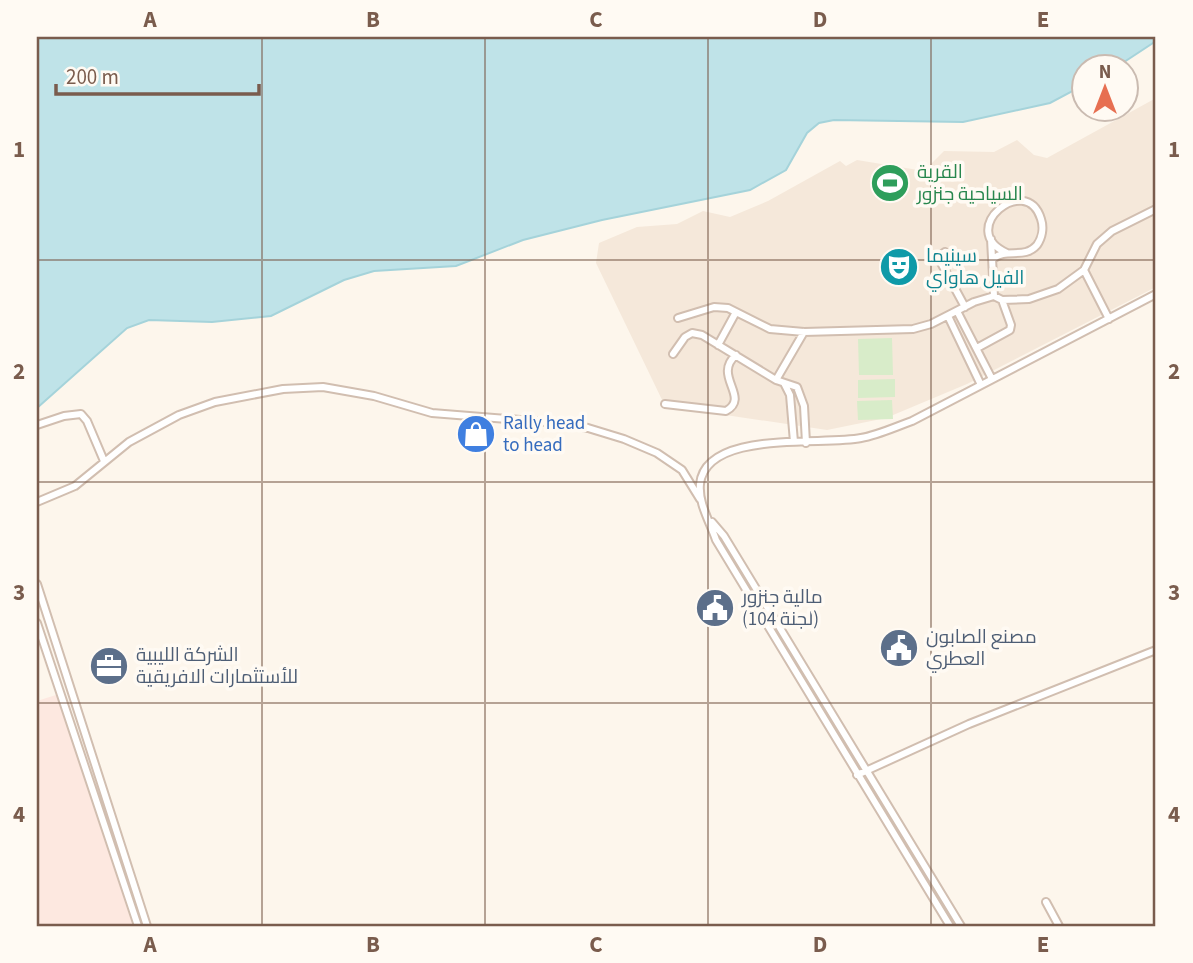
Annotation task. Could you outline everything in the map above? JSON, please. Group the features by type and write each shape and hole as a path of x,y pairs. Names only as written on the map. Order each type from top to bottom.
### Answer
{"street":[{"path":"993,259 1007,253 1026,253 1038,244 1043,227 1039,214 1032,207 1016,201 999,207 992,216 989,225 994,296"},
{"path":"678,318 714,307 736,312 770,330 804,332 913,329 994,296 1002,300 1029,299 1058,289 1084,270 1097,244 1112,232 1156,209"},
{"path":"990,236 995,245 1007,253"},
{"path":"945,252 940,261 965,307"},
{"path":"1084,270 1110,319"},
{"path":"700,499 702,477 707,467 725,453 757,444 860,438 912,421 1156,294"},
{"path":"976,348 1010,330 1011,325 1002,300"},
{"path":"957,311 992,379"},
{"path":"719,345 736,312"},
{"path":"948,316 981,385"},
{"path":"776,380 804,332"},
{"path":"673,354 685,337 692,333 702,335 776,380 791,383 800,391 804,406 806,443"},
{"path":"666,404 726,411 731,408 735,397 726,373 727,366 736,355"},
{"path":"784,383 790,395 794,442"},
{"path":"37,502 75,486 104,461 151,428 215,402 283,389 323,387 374,396 432,413 559,423 589,428 657,453 682,470 700,499 716,540 950,926"},
{"path":"37,425 64,416 81,414 87,421 104,461"},
{"path":"708,518 724,536 961,926"},
{"path":"739,579 746,573"},
{"path":"37,584 146,926"},
{"path":"37,623 138,926"},
{"path":"857,775 970,724 1156,650"},
{"path":"50,663 62,659"},
{"path":"821,716 830,711"},
{"path":"105,827 114,824"},
{"path":"1046,902 1059,926"}],"shaded area":[{"path":"1156,98 1156,287 967,384 886,418 827,430 665,406 596,263 599,243 637,227 677,224 703,211 730,217 768,201 840,161 846,166 857,160 924,171 944,151 994,152 1017,140 1034,155 1047,158 1112,122 1140,122 1140,107"},
{"path":"59,694 135,926 39,926 37,920 37,701"}],"green space":[{"path":"892,338 893,375 859,375 858,339"},
{"path":"895,379 895,397 858,398 858,380"},
{"path":"892,400 893,419 858,420 857,401"}],"water":[{"path":"37,37 1156,37 1156,41 1139,52 1070,52 1070,92 1050,103 963,122 834,120 819,123 807,133 786,170 750,190 602,220 523,240 456,266 374,271 344,280 271,316 212,322 149,320 127,328 37,408"}],"place":[{"name":"القرية السياحية جنزور","path":"890,183"},
{"name":"سينيما الفيل هاواي","path":"899,267"},
{"name":"Rally head to head","path":"476,434"},
{"name":"مالية جنزور (لجنة 104)","path":"715,608"},
{"name":"مصنع الصابون العطري","path":"899,648"},
{"name":"الشركة الليبية للأستثمارات الافريقية","path":"109,666"}]}
